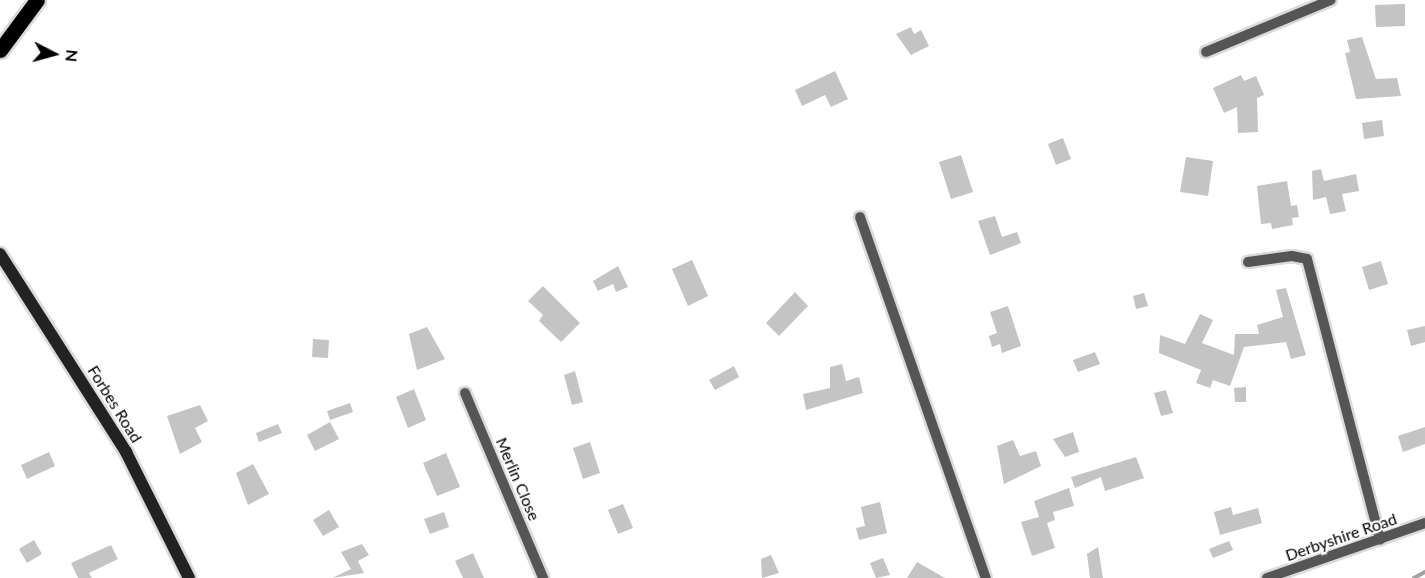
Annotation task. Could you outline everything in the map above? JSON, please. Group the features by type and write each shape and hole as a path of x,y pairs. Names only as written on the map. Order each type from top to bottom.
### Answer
{"main road":[{"path":"0,50 37,0"},
{"name":"Forbes Road","path":"0,254 126,452 189,578"}],"street":[{"path":"1206,52 1331,0"},
{"path":"860,217 986,578"},
{"path":"1248,262 1292,256 1307,259 1380,540"},
{"name":"Merlin Close","path":"465,393 543,578"},
{"name":"Derbyshire Road","path":"1267,578 1425,523"}],"building":[{"path":"1405,4 1405,26 1376,27 1375,5"},
{"path":"911,27 914,34 921,30 929,46 911,55 896,34"},
{"path":"1362,37 1376,79 1397,78 1401,96 1356,99 1345,53 1350,52 1347,40"},
{"path":"835,71 848,99 831,107 825,95 802,106 795,90"},
{"path":"1241,75 1244,81 1256,76 1264,95 1257,98 1258,132 1238,133 1237,107 1224,113 1213,88"},
{"path":"1382,120 1384,136 1364,139 1362,123"},
{"path":"1063,138 1071,159 1056,165 1048,144"},
{"path":"961,155 973,192 951,199 939,162"},
{"path":"1186,157 1213,161 1208,196 1180,192"},
{"path":"1321,169 1324,181 1356,174 1359,191 1342,194 1346,211 1330,214 1326,197 1313,200 1312,171"},
{"path":"1287,181 1291,206 1297,205 1299,217 1292,218 1293,225 1272,229 1271,223 1261,224 1257,186"},
{"path":"995,216 1002,237 1017,232 1021,243 990,255 978,221"},
{"path":"692,260 708,296 688,306 672,269"},
{"path":"1381,261 1388,284 1369,290 1362,267"},
{"path":"618,266 628,287 616,292 613,284 598,291 593,281"},
{"path":"543,286 580,323 561,342 539,321 543,315 528,301"},
{"path":"1286,288 1306,355 1291,359 1286,342 1244,347 1230,386 1213,380 1210,388 1196,383 1201,370 1159,353 1160,335 1185,344 1200,314 1213,320 1202,343 1234,355 1235,334 1259,334 1257,325 1283,317 1276,290"},
{"path":"795,292 808,306 779,336 766,323"},
{"path":"1144,293 1148,306 1136,309 1133,296"},
{"path":"1008,306 1021,346 1002,353 1000,344 992,347 989,336 997,333 990,312"},
{"path":"1425,326 1425,342 1411,346 1407,330"},
{"path":"427,327 445,359 417,370 409,334"},
{"path":"313,339 329,340 328,358 312,357"},
{"path":"1095,352 1100,364 1078,372 1073,360"},
{"path":"842,364 846,381 859,377 863,393 806,410 803,394 830,388 830,367"},
{"path":"734,366 739,377 715,390 709,380"},
{"path":"575,371 583,402 572,405 564,375"},
{"path":"1246,387 1246,402 1235,402 1234,388"},
{"path":"414,389 426,420 408,428 396,397"},
{"path":"1166,390 1173,413 1161,416 1154,393"},
{"path":"350,403 353,412 330,420 327,411"},
{"path":"200,405 208,421 195,428 202,442 180,454 167,416"},
{"path":"330,422 339,439 315,451 307,435"},
{"path":"278,424 282,433 259,442 256,433"},
{"path":"1425,427 1425,444 1403,452 1398,436"},
{"path":"1073,432 1079,452 1065,457 1053,439"},
{"path":"1013,440 1020,456 1036,451 1041,466 1004,484 997,446"},
{"path":"590,442 600,473 583,479 573,448"},
{"path":"49,452 55,466 27,479 21,465"},
{"path":"446,453 460,487 437,496 423,463"},
{"path":"1136,457 1144,478 1105,491 1101,477 1075,488 1071,477"},
{"path":"253,464 269,494 248,505 236,473"},
{"path":"1069,488 1074,506 1053,512 1055,520 1047,523 1055,548 1032,556 1021,522 1039,517 1034,501"},
{"path":"880,502 887,533 859,540 856,528 865,526 861,507"},
{"path":"623,504 633,528 618,534 608,510"},
{"path":"1231,507 1233,515 1258,508 1262,523 1220,535 1214,512"},
{"path":"329,510 339,527 323,536 313,520"},
{"path":"444,512 449,527 430,534 424,519"},
{"path":"34,540 42,554 27,563 19,549"},
{"path":"1229,541 1233,550 1213,558 1209,549"},
{"path":"362,544 369,555 358,561 364,573 332,578 351,569 341,552"},
{"path":"111,545 118,559 89,573 92,578 78,578 71,563"},
{"path":"1098,547 1103,578 1090,578 1087,554"},
{"path":"473,553 484,578 463,578 455,561"},
{"path":"771,555 779,573 762,578 761,559"},
{"path":"883,558 890,575 876,578 870,563"},
{"path":"917,562 945,578 907,578"}],"waterway":[{"path":"1414,578 1425,572"}]}
